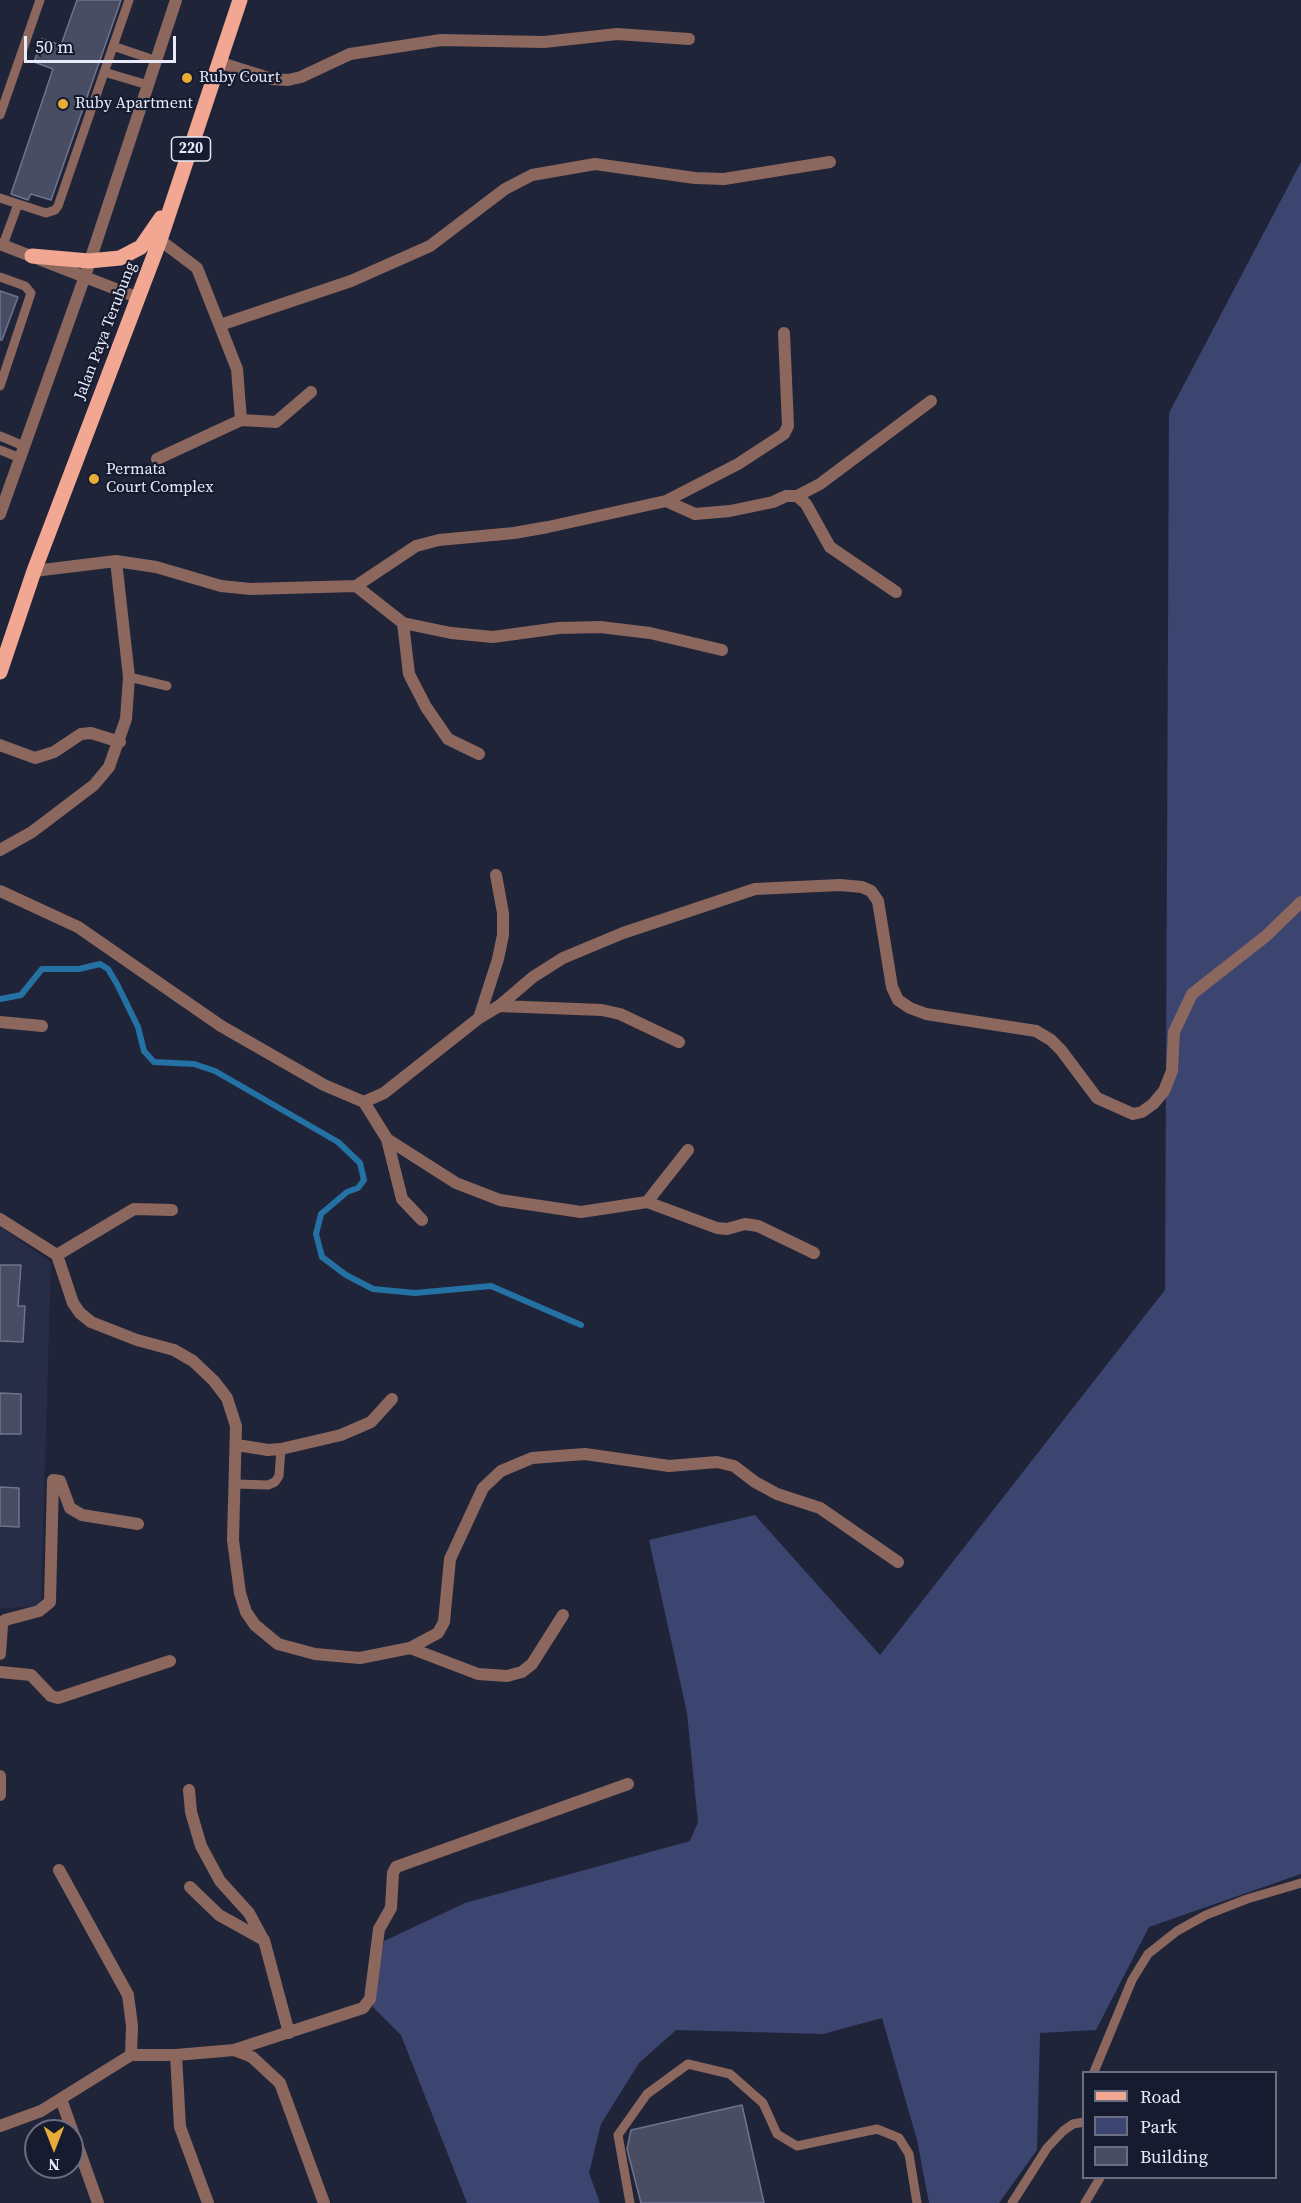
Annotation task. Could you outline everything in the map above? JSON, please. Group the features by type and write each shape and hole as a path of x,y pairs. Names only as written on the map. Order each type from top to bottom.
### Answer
{"main road":[{"name":"Jalan Paya Terubung","path":"0,672 34,571 160,240 221,63 240,0"},
{"path":"32,256 87,268 120,258 141,247 174,198"}],"street":[{"path":"0,514 87,268 176,0"},
{"path":"221,63 272,79 288,80 301,77 350,54 441,40 544,42 617,34 689,39"},
{"path":"220,325 351,281 430,246 505,189 532,175 595,164 695,178 724,179 830,162"},
{"path":"160,240 197,268 237,369 241,420"},
{"path":"2,244 32,256"},
{"path":"87,268 139,298"},
{"path":"34,571 116,561 156,567 220,586 251,589 356,585 416,546 439,540 548,527 666,501 738,464 784,434 788,426 784,333"},
{"path":"157,459 241,420 276,422 311,392"},
{"path":"666,501 695,513 730,510 773,502 786,496 797,496 820,484 931,401"},
{"path":"797,496 806,504 830,547 896,592"},
{"path":"0,850 32,832 94,785 110,767 126,719 129,677 116,561"},
{"path":"356,585 403,623 451,633 493,637 560,628 600,627 650,633 722,650"},
{"path":"403,623 409,674 426,707 448,739 479,754"},
{"path":"0,745 35,758 54,752 81,734 91,733 120,742"},
{"path":"479,1018 503,935 503,913 496,875"},
{"path":"364,1102 384,1093 479,1018 499,1006 533,977 563,958 705,905 756,889 840,885 862,887 871,891 878,901 892,987 898,1000 926,1014 1036,1031 1051,1040 1061,1050 1097,1098 1133,1114 1142,1112 1153,1104 1164,1091 1172,1071 1174,1032 1192,994 1266,936 1301,902"},
{"path":"0,891 78,927 220,1026 324,1085 364,1102 387,1139 398,1192 422,1220"},
{"path":"499,1006 602,1010 620,1014 679,1042"},
{"path":"0,1022 42,1026"},
{"path":"387,1139 456,1183 500,1200 581,1212 647,1202 661,1205 717,1228 745,1224 758,1226 814,1252"},
{"path":"647,1202 688,1150"},
{"path":"57,1255 134,1209 172,1210"},
{"path":"0,1219 57,1255 73,1303 91,1322 174,1350 193,1361 214,1381 233,1411 237,1445 233,1540 240,1593 246,1612 264,1633 278,1644 333,1657 360,1658 410,1648 438,1633 444,1622 450,1559 483,1488 501,1471 532,1458 585,1454 669,1466 717,1461 734,1466 777,1494 820,1508 898,1562"},
{"path":"237,1445 268,1450 281,1449 358,1429 370,1422 392,1399"},
{"path":"0,1654 2,1625 5,1620 39,1611 50,1602 53,1480 60,1481 69,1508 82,1515 138,1524"},
{"path":"410,1648 478,1674 507,1677 522,1672 532,1664 562,1615"},
{"path":"0,1672 31,1675 51,1696 58,1698 170,1661"},
{"path":"0,1776 0,1795"},
{"path":"0,2126 41,2112 131,2055 176,2055 234,2050 363,2008 370,1999 379,1929 391,1908 393,1873 401,1863 628,1784"},
{"path":"189,1790 191,1812 201,1846 220,1881 249,1913 264,1940 289,2033"},
{"path":"59,1870 128,1995 132,2026 131,2055"},
{"path":"190,1887 219,1915 264,1940"},
{"path":"234,2050 252,2057 280,2083 324,2203"},
{"path":"176,2055 180,2127 208,2203"},
{"path":"62,2099 98,2203"}],"lane":[{"path":"0,115 40,0"},
{"path":"0,198 46,213 55,210 58,206 129,0"},
{"path":"113,46 157,61"},
{"path":"104,72 148,85"},
{"path":"2,244 18,204"},
{"path":"0,277 25,286 31,293 0,386"},
{"path":"0,436 24,446"},
{"path":"0,450 20,458"},
{"path":"129,677 167,686"},
{"path":"236,1484 268,1485 275,1482 279,1476 281,1449"},
{"path":"1095,2071 1132,1980 1148,1954 1177,1931 1206,1915 1247,1899 1301,1883"},
{"path":"630,2203 618,2135 647,2094 688,2064 730,2074 763,2103 777,2134 797,2146 877,2129 899,2138 909,2154 917,2203"},
{"path":"1012,2203 1047,2148 1063,2131 1082,2120"},
{"path":"1085,2203 1099,2179"}],"shaded area":[{"path":"0,1227 51,1262 41,1605 0,1609"}],"green space":[{"path":"1301,162 1301,1874 1149,1927 1096,2030 1040,2033 1037,2150 999,2203 929,2203 917,2140 882,2018 823,2034 676,2030 639,2063 601,2124 589,2173 600,2203 467,2203 401,2035 373,2007 384,1941 465,1903 690,1841 698,1822 687,1713 649,1540 755,1515 880,1655 1165,1290 1169,413"}],"building":[{"name":"Ruby Apartment","path":"77,0 121,0 51,200 31,194 28,200 11,194 53,69 34,62 42,39 61,45"},
{"path":"0,291 18,297 2,340 0,340"},
{"path":"0,1265 21,1265 18,1306 25,1306 23,1342 0,1341"},
{"path":"0,1393 21,1394 21,1434 0,1434"},
{"path":"0,1487 19,1488 19,1527 0,1526"},
{"path":"742,2105 764,2203 641,2203 627,2149 631,2130"}],"waterway":[{"path":"0,999 21,995 42,969 79,969 100,964 108,969 117,984 138,1027 144,1051 154,1062 194,1064 215,1071 338,1142 360,1163 364,1180 358,1188 347,1192 321,1214 316,1234 322,1257 346,1275 373,1289 415,1293 491,1286 581,1325"}],"place":[{"name":"Ruby Court","path":"187,78"},
{"name":"Ruby Apartment","path":"63,104"},
{"name":"Permata Court Complex","path":"94,479"}]}
